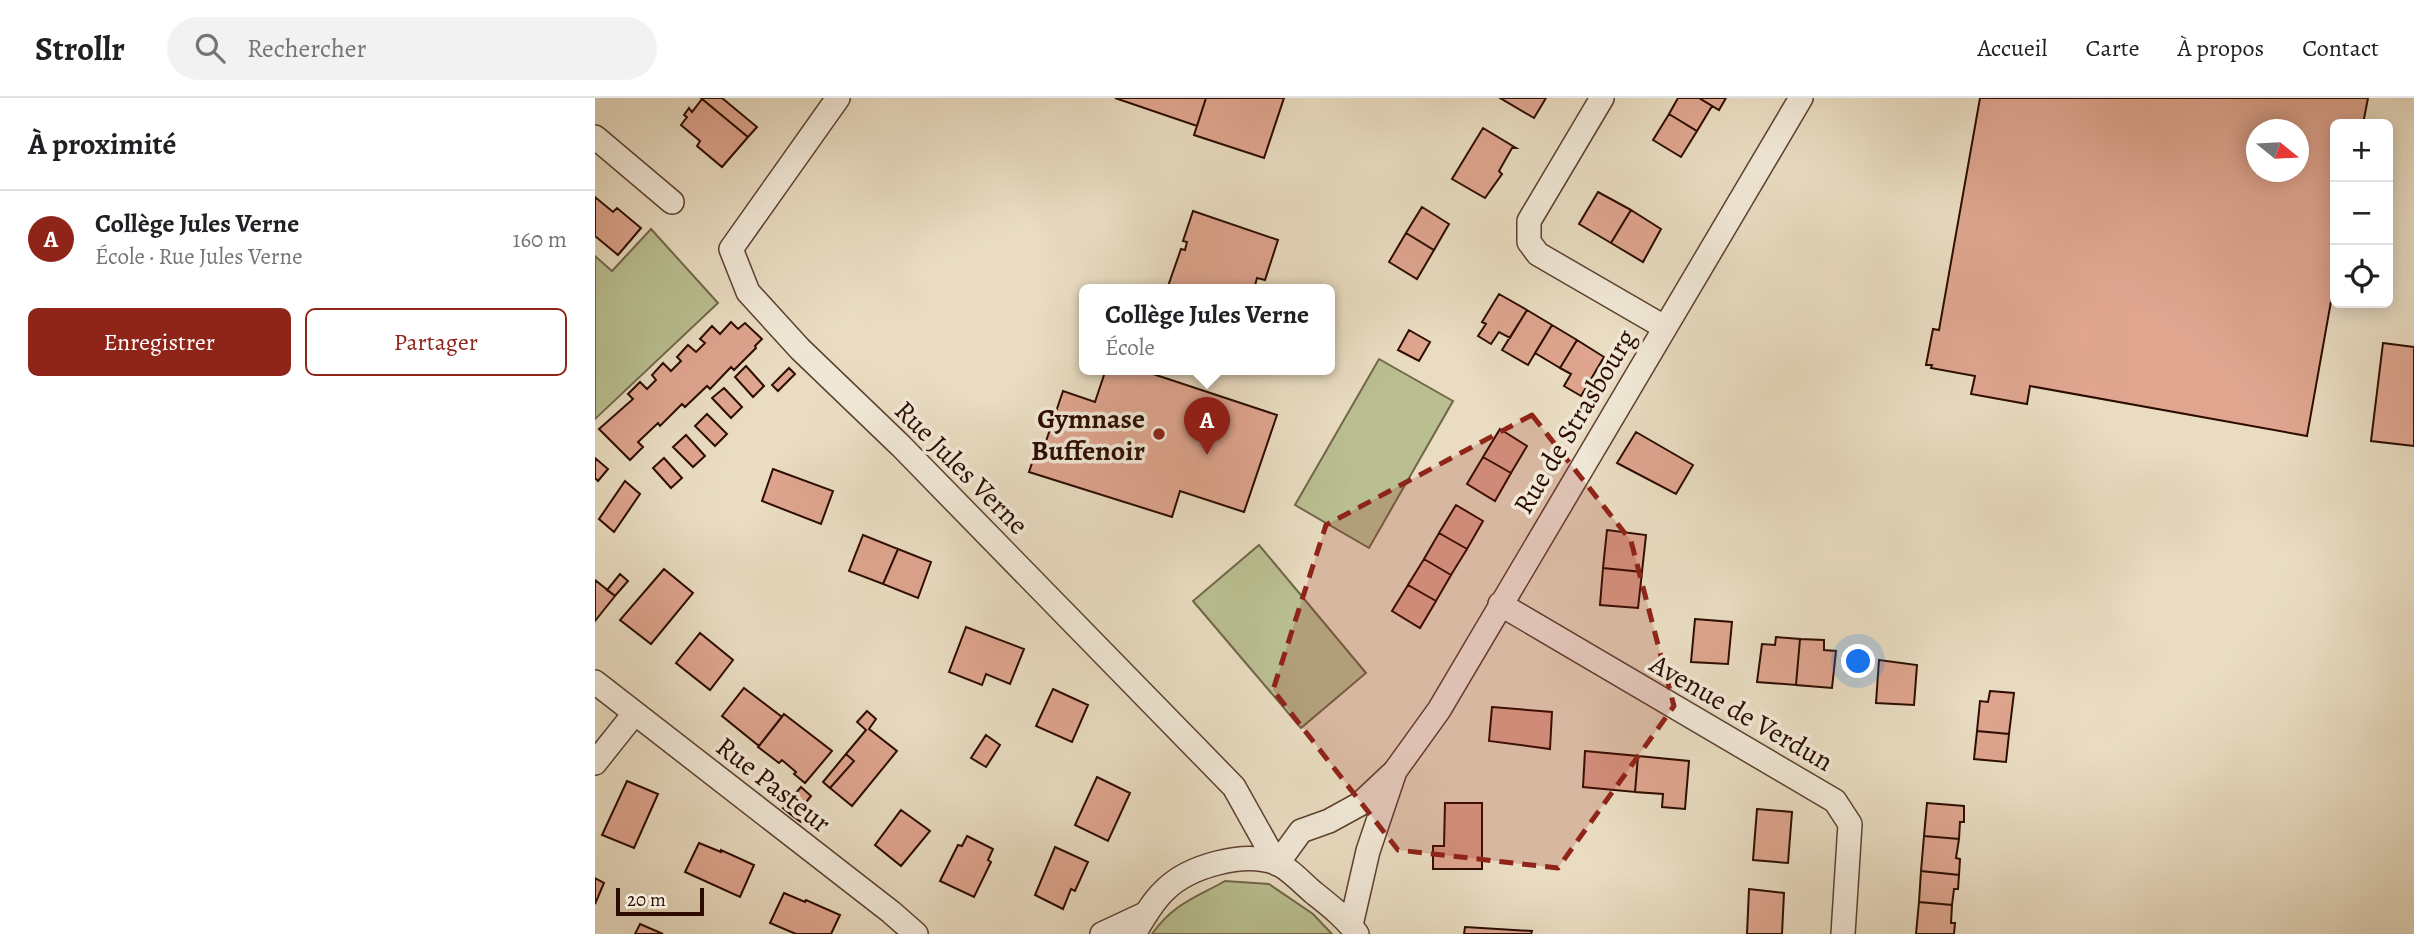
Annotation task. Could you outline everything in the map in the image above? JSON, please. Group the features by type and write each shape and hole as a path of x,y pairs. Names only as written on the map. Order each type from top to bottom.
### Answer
{"street":[{"name":"Rue Jules Verne","path":"838,98 731,249 748,292 800,349 901,446 1234,788 1277,864"},
{"path":"1602,98 1529,221 1529,242 1538,254 1664,327"},
{"name":"Rue de Strasbourg","path":"1395,771 1439,710 1801,98"},
{"path":"595,137 672,202"},
{"name":"Avenue de Verdun","path":"1500,604 1835,801 1850,824 1843,934"},
{"name":"Rue Pasteur","path":"595,682 916,934"},
{"path":"595,763 634,714"},
{"path":"1277,864 1301,831 1329,821 1360,804 1395,771"},
{"path":"1354,930 1368,851 1395,771"},
{"path":"1134,934 1166,888 1206,865 1238,859 1277,864 1354,930"},
{"path":"1102,934 1147,913"}],"highlighted area":[{"path":"1532,415 1631,541 1674,706 1558,868 1398,850 1273,690 1326,525"}],"green space":[{"path":"651,229 718,303 595,419 595,256 612,271"},
{"path":"1379,359 1453,401 1369,548 1295,505"},
{"path":"1259,545 1366,673 1301,728 1193,601"},
{"path":"1225,881 1269,884 1313,914 1332,934 1152,934 1176,909"}],"building":[{"path":"701,98 722,98 757,127 748,137"},
{"path":"1115,98 1206,98 1197,126"},
{"path":"1206,98 1284,98 1264,158 1194,135"},
{"path":"1500,98 1546,98 1534,118"},
{"path":"1678,98 1699,98 1712,106 1697,131 1669,114"},
{"path":"1699,98 1726,98 1719,110"},
{"path":"1980,98 2368,98 2364,119 2330,119 2330,307 2307,436 2030,386 2027,404 1971,394 1975,376 1926,365 1933,329 1939,330"},
{"path":"702,99 748,137 722,167 697,146 700,141 681,125 689,108 692,112"},
{"path":"1669,114 1697,131 1681,157 1653,140"},
{"path":"1483,128 1516,148 1512,148 1499,171 1502,174 1485,198 1452,179"},
{"path":"1598,192 1631,210 1611,243 1579,224"},
{"path":"595,197 613,212 617,208 641,228 618,255 595,236"},
{"path":"1422,207 1449,224 1434,250 1406,233"},
{"path":"1631,210 1661,229 1643,262 1611,243"},
{"path":"1193,211 1278,240 1265,280 1257,278 1255,284 1169,284 1181,249 1185,250 1187,242 1183,241"},
{"path":"1406,233 1434,250 1417,279 1389,262"},
{"path":"1499,294 1527,310 1510,338 1499,332 1491,344 1478,336 1486,324 1482,322"},
{"path":"1527,310 1552,325 1528,365 1502,350"},
{"path":"731,322 738,329 745,323 762,339 756,348 734,370 731,367 710,389 707,386 685,407 682,404 660,426 658,423 638,442 643,447 630,460 599,429 633,399 628,394 640,382 647,389 656,380 652,375 663,363 671,371 681,361 677,357 688,345 696,352 705,343 700,339 712,326 720,334"},
{"path":"1552,325 1577,340 1560,368 1535,353"},
{"path":"1409,330 1430,342 1419,361 1398,350"},
{"path":"1577,340 1604,357 1581,396 1564,386 1571,374 1560,368"},
{"path":"2383,343 2414,347 2414,446 2371,441"},
{"path":"746,366 764,386 753,397 735,377"},
{"path":"789,368 795,374 778,391 772,385"},
{"name":"Gymnase Buffenoir","path":"1104,375 1156,375 1277,415 1244,512 1180,491 1172,517 1029,472 1035,454 1041,456 1063,391 1095,402"},
{"path":"724,388 742,407 731,418 712,398"},
{"path":"707,414 727,434 715,446 695,426"},
{"path":"1500,429 1527,446 1511,473 1483,457"},
{"path":"1636,432 1693,465 1676,494 1617,463"},
{"path":"686,435 705,456 693,467 673,447"},
{"path":"1483,457 1511,473 1495,501 1467,484"},
{"path":"595,458 608,469 598,481 595,478"},
{"path":"664,458 682,478 671,488 653,468"},
{"path":"773,469 833,491 821,524 762,501"},
{"path":"625,481 640,494 614,532 599,519"},
{"path":"1456,505 1483,521 1467,549 1439,533"},
{"path":"1607,530 1646,535 1642,572 1603,568"},
{"path":"1439,533 1467,549 1451,575 1424,559"},
{"path":"863,535 898,549 883,584 849,571"},
{"path":"898,549 931,562 918,598 883,584"},
{"path":"1424,559 1451,575 1436,601 1408,585"},
{"path":"1603,568 1642,572 1638,608 1600,605"},
{"path":"664,569 693,593 651,644 620,620"},
{"path":"620,574 628,581 615,596 607,590"},
{"path":"595,580 615,596 595,621"},
{"path":"1408,585 1436,601 1420,628 1392,611"},
{"path":"1695,619 1732,622 1728,664 1691,662"},
{"path":"966,627 1024,649 1010,684 986,674 982,685 949,672"},
{"path":"700,633 733,660 710,690 676,663"},
{"path":"1776,637 1800,639 1796,685 1757,682 1762,644 1775,645"},
{"path":"1800,639 1824,640 1824,650 1836,651 1832,688 1796,685"},
{"path":"1879,660 1917,665 1914,705 1876,703"},
{"path":"744,688 782,717 759,746 722,716"},
{"path":"1053,689 1088,705 1072,742 1036,726"},
{"path":"1990,691 2014,693 2009,734 1977,731 1980,701 1988,702"},
{"path":"1492,707 1552,712 1550,749 1489,741"},
{"path":"867,711 876,719 869,729 897,751 852,806 830,788 854,761 846,754 866,730 857,722"},
{"path":"784,714 832,751 805,783 782,760 779,763 758,747"},
{"path":"1977,731 2009,734 2006,762 1974,759"},
{"path":"986,735 1000,745 986,767 971,758"},
{"path":"1585,751 1638,756 1635,792 1583,787"},
{"path":"846,754 854,761 830,788 823,782"},
{"path":"1638,756 1689,761 1685,809 1662,807 1663,794 1635,792"},
{"path":"1097,777 1130,793 1108,841 1075,825"},
{"path":"627,781 658,794 634,848 602,835"},
{"path":"801,787 811,796 794,817 783,808"},
{"path":"1445,803 1482,803 1482,869 1433,869 1433,846 1444,846"},
{"path":"1927,803 1964,806 1964,822 1960,822 1959,839 1924,836"},
{"path":"804,805 811,810 801,822 794,817"},
{"path":"1757,809 1792,812 1788,863 1753,860"},
{"path":"901,810 930,831 901,866 875,845"},
{"path":"967,836 993,849 988,860 991,862 974,897 940,881 958,845 962,846"},
{"path":"1924,836 1959,839 1956,858 1960,859 1959,875 1921,871"},
{"path":"699,843 754,865 740,897 685,872"},
{"path":"1055,847 1088,862 1075,891 1071,889 1063,909 1035,895"},
{"path":"1921,871 1959,875 1958,889 1954,889 1952,905 1919,902"},
{"path":"595,878 604,883 595,904"},
{"path":"1749,889 1784,893 1782,934 1747,934"},
{"path":"784,893 840,915 831,934 796,934 770,923"},
{"path":"1919,902 1952,905 1951,923 1955,923 1954,934 1916,934"},
{"path":"640,924 663,934 635,934"},
{"path":"1465,927 1532,931 1531,934 1464,934"}],"place":[{"name":"Gymnase Buffenoir","path":"1159,434"},
{"name":"Collège Jules Verne","path":"1207,455"}]}
